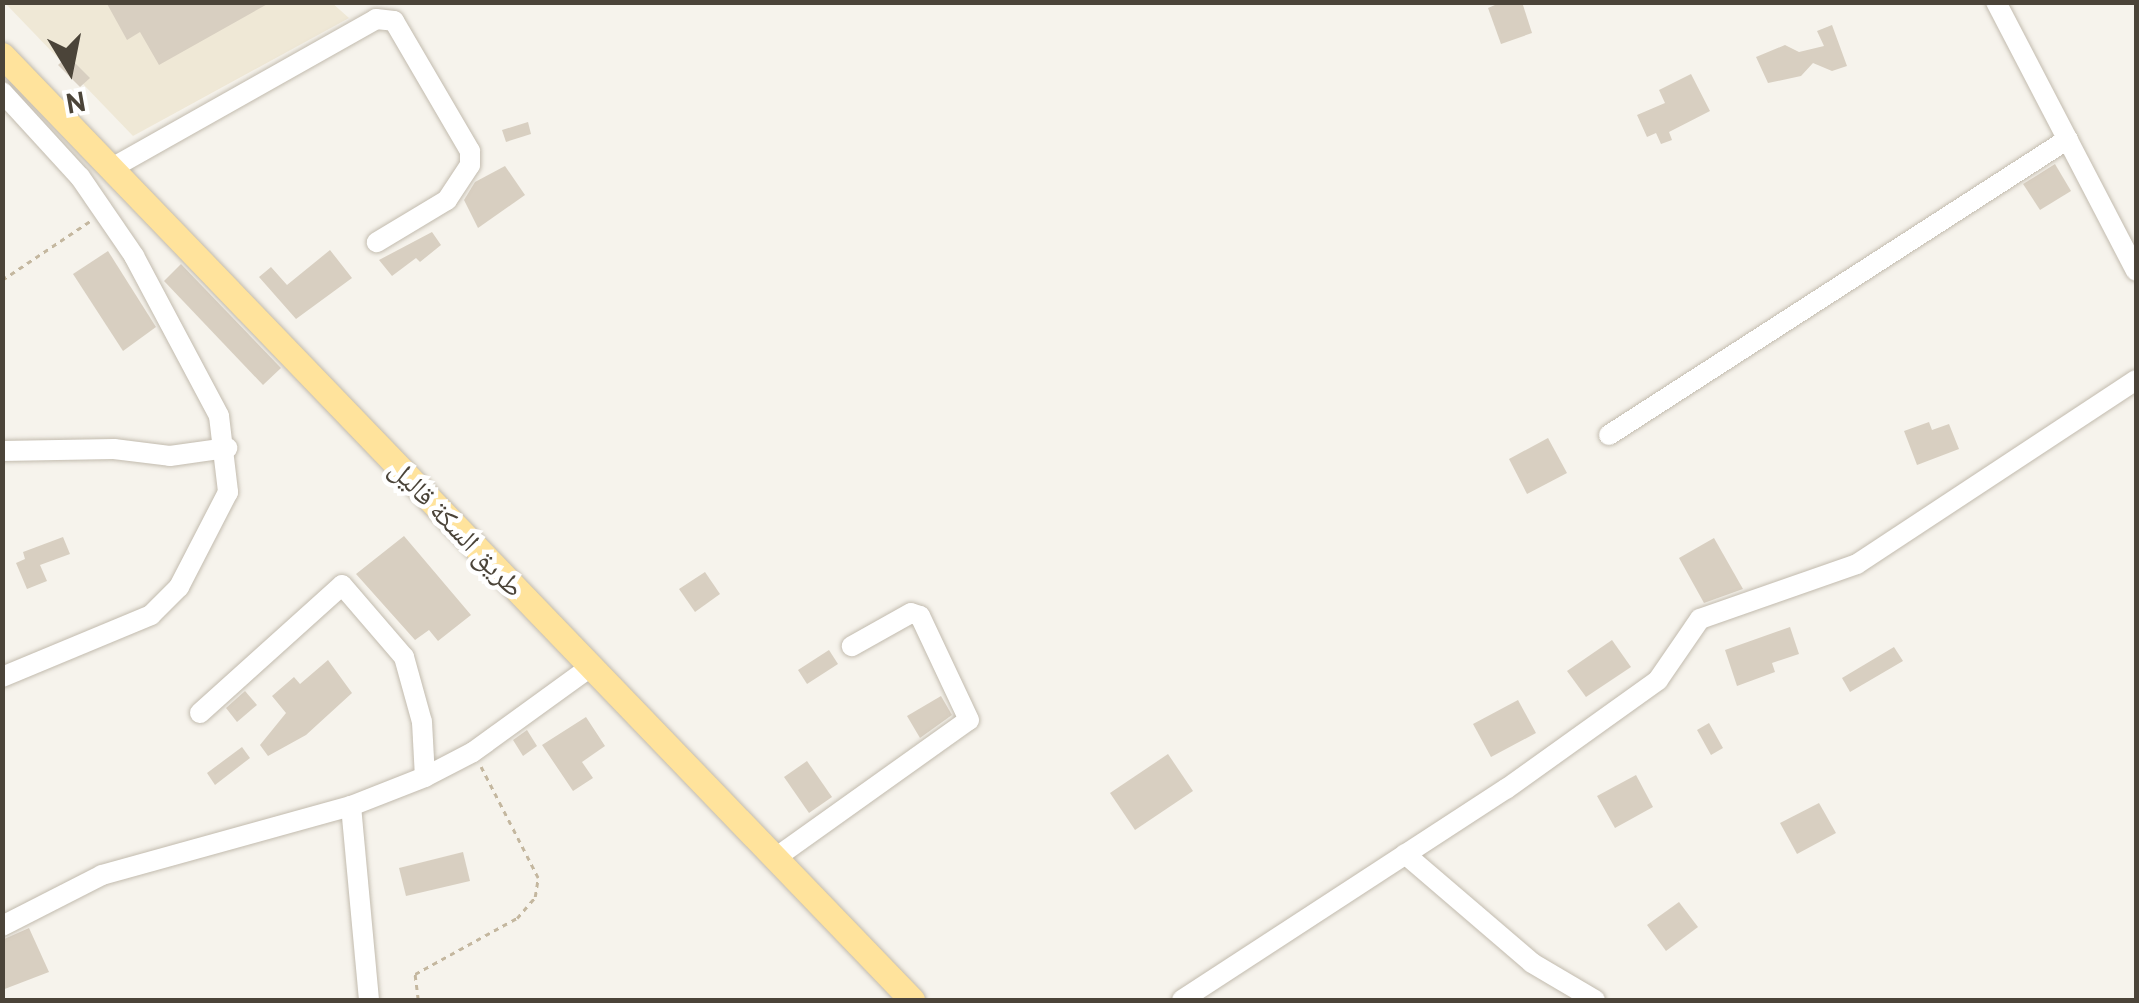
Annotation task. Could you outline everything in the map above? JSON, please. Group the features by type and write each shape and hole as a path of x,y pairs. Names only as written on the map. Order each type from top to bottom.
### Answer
{"main road":[{"name":"طريق السكة قاليل","path":"2,54 589,668 778,856 912,1000"}],"street":[{"path":"1996,2 2068,139 2093,198 2136,270"},
{"path":"112,168 362,27 394,21 470,151 470,165 446,200 377,242"},
{"path":"2,92 103,210 219,416 226,448 228,492 179,587 151,615 2,677"},
{"path":"1609,435 2068,139"},
{"path":"1182,1000 1405,854 1658,680 1700,618 1856,564 2136,380"},
{"path":"2,451 114,449 170,456 226,448"},
{"path":"200,713 342,585 404,657 422,722 425,777"},
{"path":"778,856 968,720 920,616 912,613 852,646"},
{"path":"2,926 102,875 351,806 425,777 474,752 589,668"},
{"path":"351,806 369,1000"},
{"path":"1405,854 1532,962 1595,1000"}],"path":[{"path":"2,280 103,210"},
{"path":"418,1000 415,974 517,918 535,898 538,878 474,752"}],"shaded area":[{"path":"331,2 349,18 133,136 5,3"}],"building":[{"path":"106,2 271,2 159,65 140,32 127,40"},
{"path":"1502,2 1522,2 1532,33 1501,44 1488,8"},
{"path":"1832,25 1847,66 1832,71 1813,63 1801,76 1768,83 1756,57 1785,45 1799,52 1824,46 1817,31"},
{"path":"68,56 90,78 80,87 58,65"},
{"path":"1691,74 1710,111 1669,132 1672,140 1661,144 1656,133 1647,137 1637,115 1665,103 1659,90"},
{"path":"528,122 531,134 506,142 502,130"},
{"path":"2055,164 2071,191 2040,210 2023,184"},
{"path":"505,166 525,195 478,228 464,200 475,182"},
{"path":"432,232 441,245 420,262 416,258 392,276 379,260"},
{"path":"330,250 352,278 296,319 259,277 271,267 287,285"},
{"path":"108,251 156,327 123,351 73,274"},
{"path":"181,264 281,368 263,385 164,281"},
{"path":"1929,422 1932,430 1949,424 1959,449 1917,465 1904,431"},
{"path":"1548,438 1567,473 1527,494 1509,459"},
{"path":"404,536 471,615 438,641 429,630 415,640 356,574"},
{"path":"63,537 70,554 40,565 47,581 27,589 16,563 25,559 23,552"},
{"path":"1714,538 1743,589 1704,603 1679,558"},
{"path":"705,572 720,594 695,612 679,589"},
{"path":"1790,627 1799,654 1772,663 1775,672 1737,686 1725,650"},
{"path":"1612,640 1631,667 1586,697 1567,671"},
{"path":"1894,647 1903,661 1850,692 1842,678"},
{"path":"829,650 838,664 807,684 798,670"},
{"path":"328,660 352,693 306,735 268,756 260,745 286,713 272,696 294,677 300,684"},
{"path":"245,691 257,705 237,722 226,708"},
{"path":"941,696 952,715 920,738 907,716"},
{"path":"1518,700 1536,733 1491,757 1473,724"},
{"path":"586,717 605,746 582,762 593,778 573,791 542,745"},
{"path":"1709,723 1723,748 1711,755 1697,730"},
{"path":"527,730 537,746 523,756 513,740"},
{"path":"242,747 250,758 215,785 207,773"},
{"path":"1168,754 1193,791 1135,830 1110,793"},
{"path":"807,761 832,797 809,813 784,777"},
{"path":"1636,775 1653,807 1615,828 1597,796"},
{"path":"1819,803 1836,833 1797,854 1780,823"},
{"path":"463,852 470,881 406,896 399,868"},
{"path":"1679,902 1698,927 1666,951 1647,925"},
{"path":"29,928 49,972 2,990 2,940"}]}
